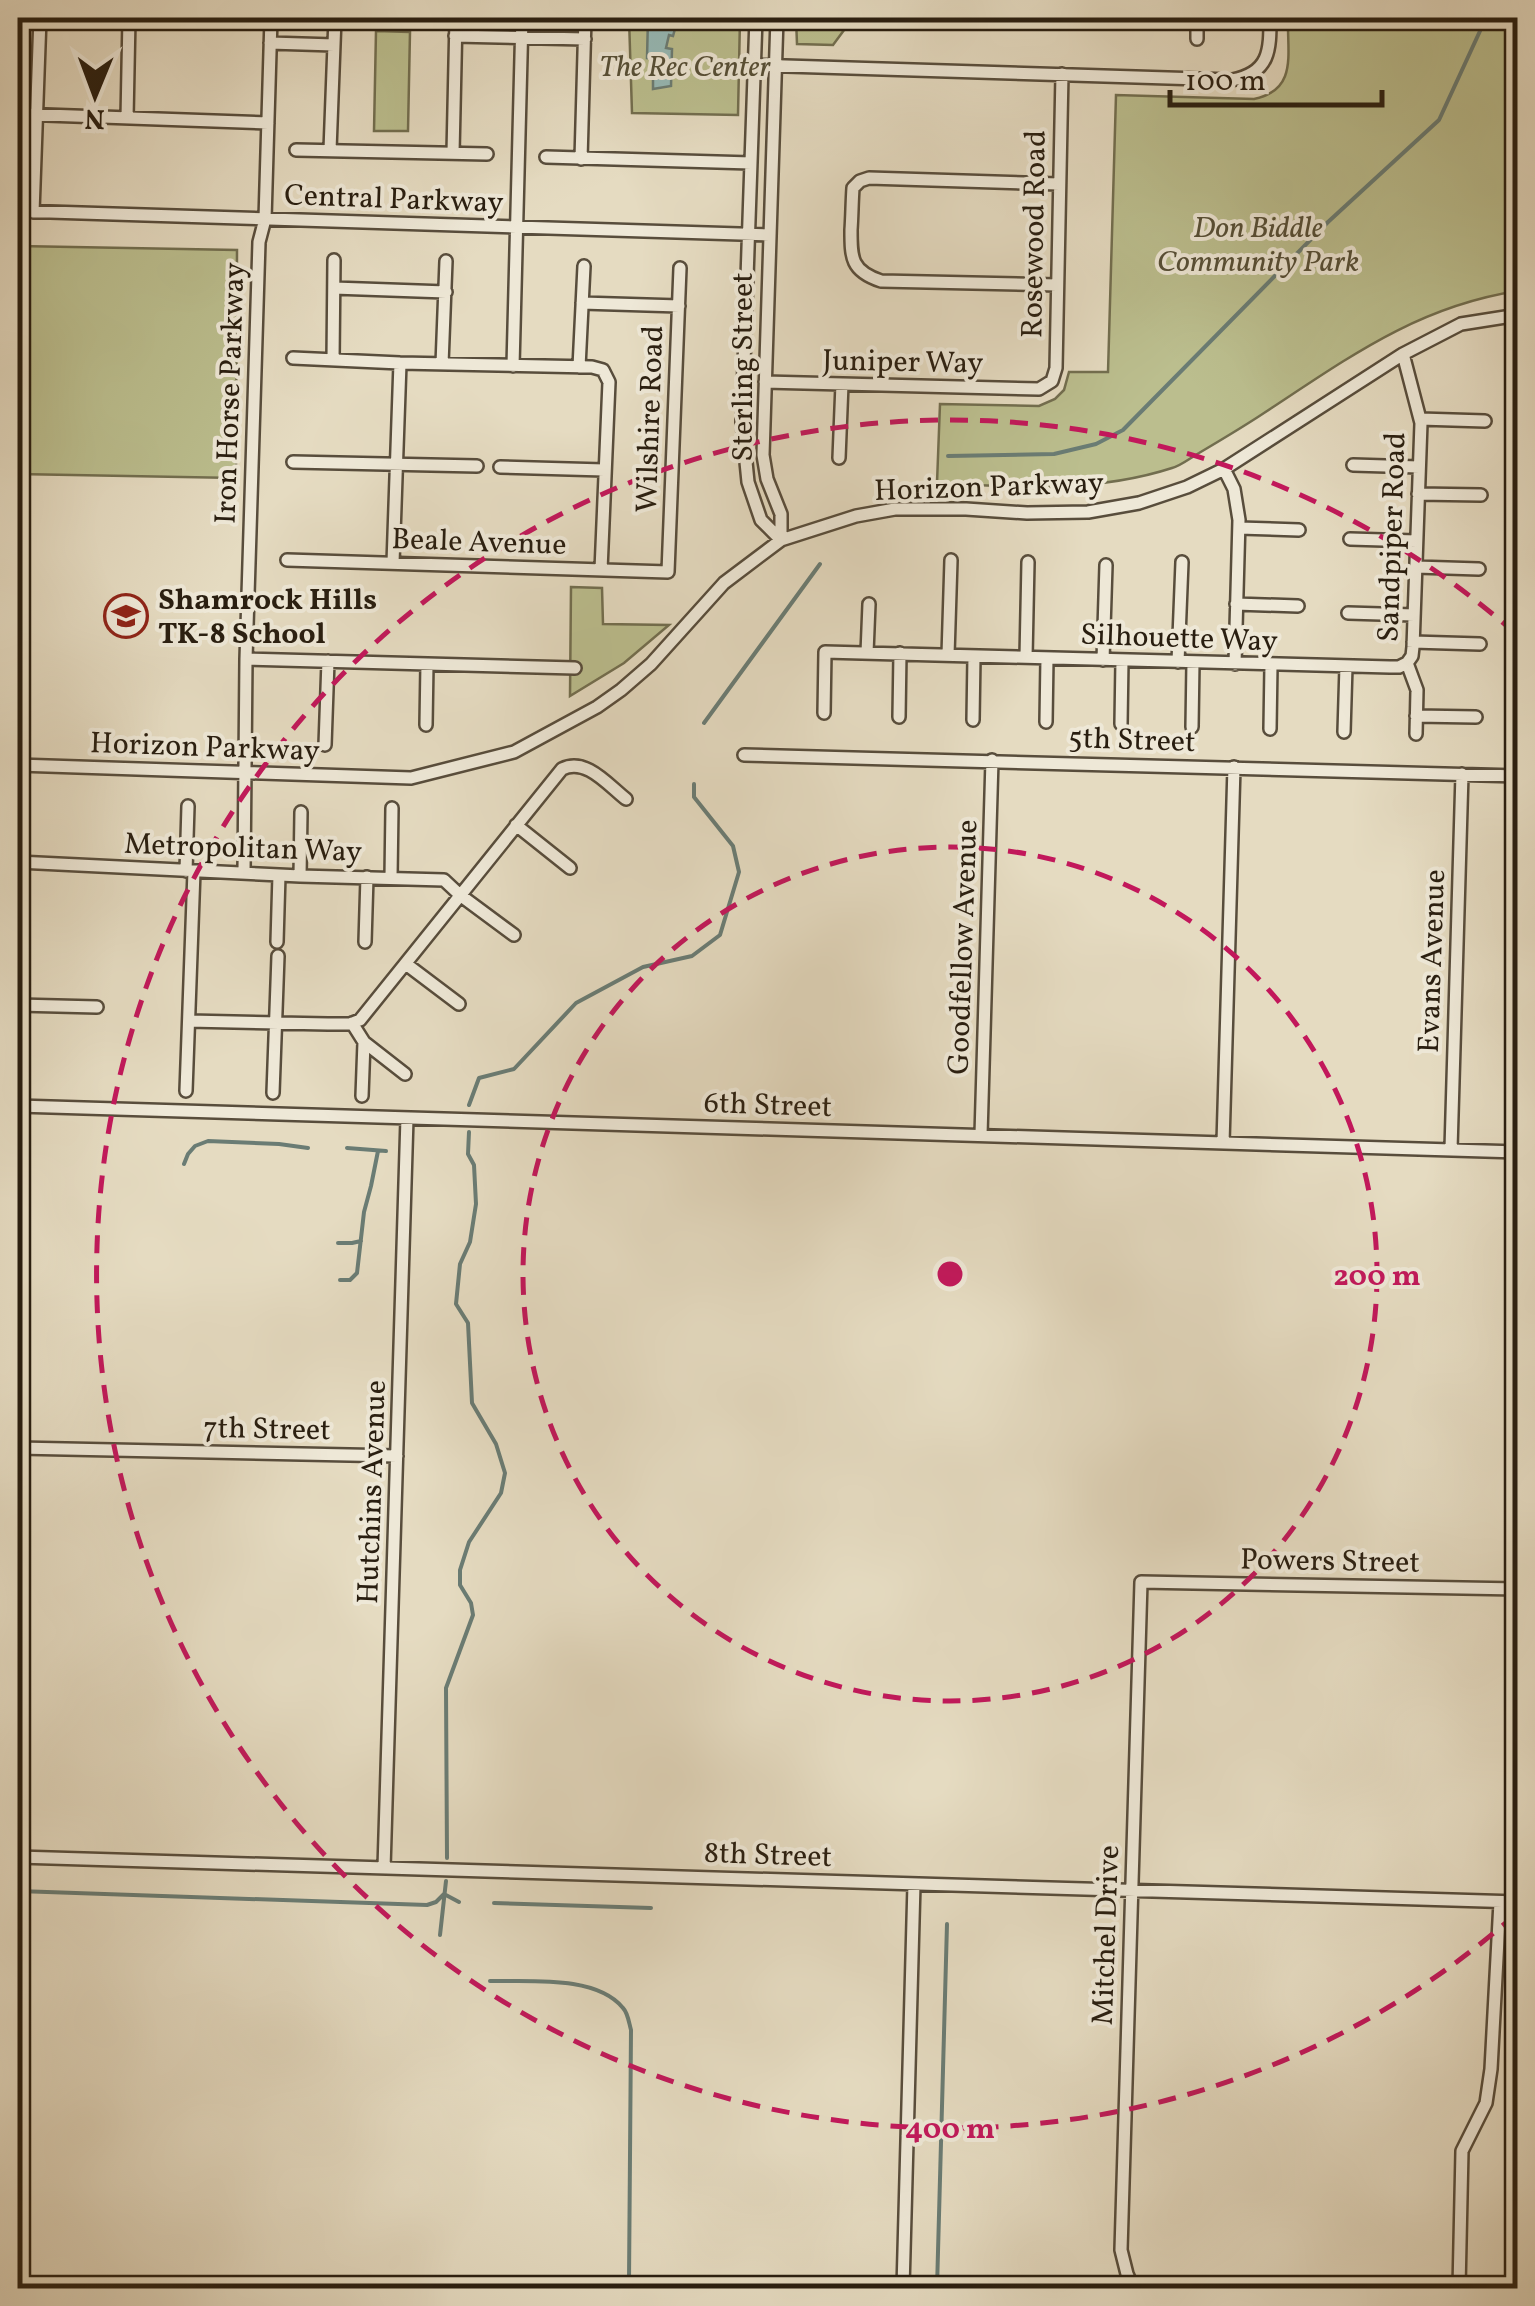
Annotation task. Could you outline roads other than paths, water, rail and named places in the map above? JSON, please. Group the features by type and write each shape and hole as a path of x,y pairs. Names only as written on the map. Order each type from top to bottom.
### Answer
{"street":[{"path":"32,212 40,18"},
{"path":"127,118 129,18"},
{"name":"Iron Horse Parkway","path":"244,873 246,659 259,242 265,220 271,18"},
{"path":"330,150 335,18"},
{"path":"453,153 456,18"},
{"path":"513,366 522,18"},
{"path":"581,158 585,18"},
{"name":"Sterling Street","path":"756,18 742,422 748,482 761,520 781,540"},
{"name":"Sterling Street","path":"777,18 764,454 767,480 781,514 781,540"},
{"path":"1197,18 1197,39"},
{"path":"754,66 1232,80 1246,77 1266,59 1270,18"},
{"path":"455,36 585,40"},
{"path":"270,43 334,45"},
{"name":"Rosewood Road","path":"1039,389 1052,380 1056,368 1062,74"},
{"path":"18,114 268,123"},
{"path":"296,150 487,154"},
{"path":"546,156 751,163"},
{"path":"1057,286 871,278 855,265 851,255 852,202 853,188 869,178 1059,184"},
{"name":"Central Parkway","path":"18,211 769,235"},
{"path":"332,360 334,260"},
{"path":"442,364 446,261"},
{"path":"579,367 584,266"},
{"name":"Wilshire Road","path":"668,572 680,268"},
{"path":"334,288 446,292"},
{"path":"582,303 679,306"},
{"name":"Horizon Parkway","path":"18,766 410,778 514,752 620,690 651,664 724,584 781,540 856,516 895,509 1088,512 1140,503 1224,469 1403,354 1461,324 1518,315"},
{"name":"Sandpiper Road","path":"1403,354 1420,419 1414,642 1407,663"},
{"path":"293,358 603,370 608,382 601,570"},
{"path":"393,563 400,363"},
{"name":"Juniper Way","path":"765,382 1039,389"},
{"path":"840,458 842,384"},
{"path":"1420,419 1485,421"},
{"path":"293,462 477,466"},
{"path":"1353,465 1419,467"},
{"path":"500,468 604,470"},
{"path":"1224,469 1238,505 1235,664"},
{"path":"1418,494 1482,495"},
{"path":"1239,528 1299,530"},
{"path":"1350,539 1416,541"},
{"name":"Beale Avenue","path":"287,560 668,572"},
{"path":"948,655 951,560"},
{"path":"1026,657 1028,562"},
{"path":"1178,662 1182,562"},
{"path":"1103,660 1106,564"},
{"path":"1416,567 1480,570"},
{"path":"867,652 869,604"},
{"path":"1236,604 1298,606"},
{"path":"1348,613 1414,616"},
{"path":"1414,642 1480,644"},
{"name":"Silhouette Way","path":"824,713 825,652 1235,664 1399,667 1407,663"},
{"path":"899,717 900,653"},
{"path":"973,720 974,656"},
{"path":"1046,722 1048,658"},
{"path":"246,659 575,668"},
{"path":"1121,724 1122,660"},
{"path":"325,745 328,662"},
{"path":"1192,727 1193,662"},
{"path":"1407,663 1416,681 1416,734"},
{"path":"426,725 427,664"},
{"path":"1270,729 1271,664"},
{"path":"1344,732 1346,666"},
{"path":"1416,716 1476,717"},
{"name":"5th Street","path":"744,755 1518,776"},
{"name":"Goodfellow Avenue","path":"982,1135 992,760"},
{"path":"189,1021 360,1020 562,768 584,766 626,799"},
{"path":"1223,1143 1234,767"},
{"name":"Evans Avenue","path":"1451,1149 1462,774"},
{"path":"186,1091 188,806"},
{"path":"390,877 392,808"},
{"path":"300,876 301,812"},
{"path":"516,825 570,868"},
{"name":"Metropolitan Way","path":"18,862 444,880 514,934"},
{"path":"274,1093 278,875"},
{"path":"365,942 367,877"},
{"path":"406,964 458,1004"},
{"path":"18,1005 97,1006"},
{"path":"352,1023 364,1042 405,1074"},
{"path":"362,1096 364,1042"},
{"name":"6th Street","path":"18,1106 1518,1152"},
{"name":"Hutchins Avenue","path":"384,1868 407,1118"},
{"name":"7th Street","path":"18,1448 397,1456"},
{"name":"Powers Street","path":"1142,1582 1518,1589"},
{"name":"Mitchel Drive","path":"1133,2288 1121,2250 1142,1582"},
{"name":"8th Street","path":"18,1857 1518,1902"},
{"path":"903,2288 914,1884"},
{"path":"1459,2288 1462,2151 1486,2103 1500,1902"}],"water":[{"path":"648,18 678,18 666,48 672,49 671,86 653,89 653,69 664,70 664,59 647,58"}],"waterway":[{"path":"948,456 1054,454 1096,444 1123,430 1328,222 1439,120 1486,18"},
{"path":"704,723 820,564"},
{"path":"469,1105 479,1078 514,1069 576,1003 643,967 692,956 720,935 739,872 733,846 694,797 694,784"},
{"path":"447,1858 446,1688 473,1615 460,1585 460,1570 469,1542 501,1493 505,1473 496,1444 472,1403 468,1323 456,1304 460,1264 470,1242 476,1204 474,1165 468,1154 469,1132"},
{"path":"184,1164 195,1146 208,1141 308,1148"},
{"path":"347,1148 386,1151"},
{"path":"340,1280 350,1280 357,1273 364,1212 378,1151"},
{"path":"338,1243 361,1241"},
{"path":"440,1935 446,1881"},
{"path":"18,1891 427,1905 444,1894"},
{"path":"444,1894 459,1902"},
{"path":"494,1903 651,1908"},
{"path":"937,2288 947,1924"},
{"path":"490,1981 579,1985 611,1997 626,2013 631,2030 629,2281 623,2288"}],"place":[{"name":"Shamrock Hills TK-8 School","path":"126,616"}],"park label":[{"name":"The Rec Center","path":"685,66"},
{"name":"Don Biddle Community Park","path":"1258,244"}]}
